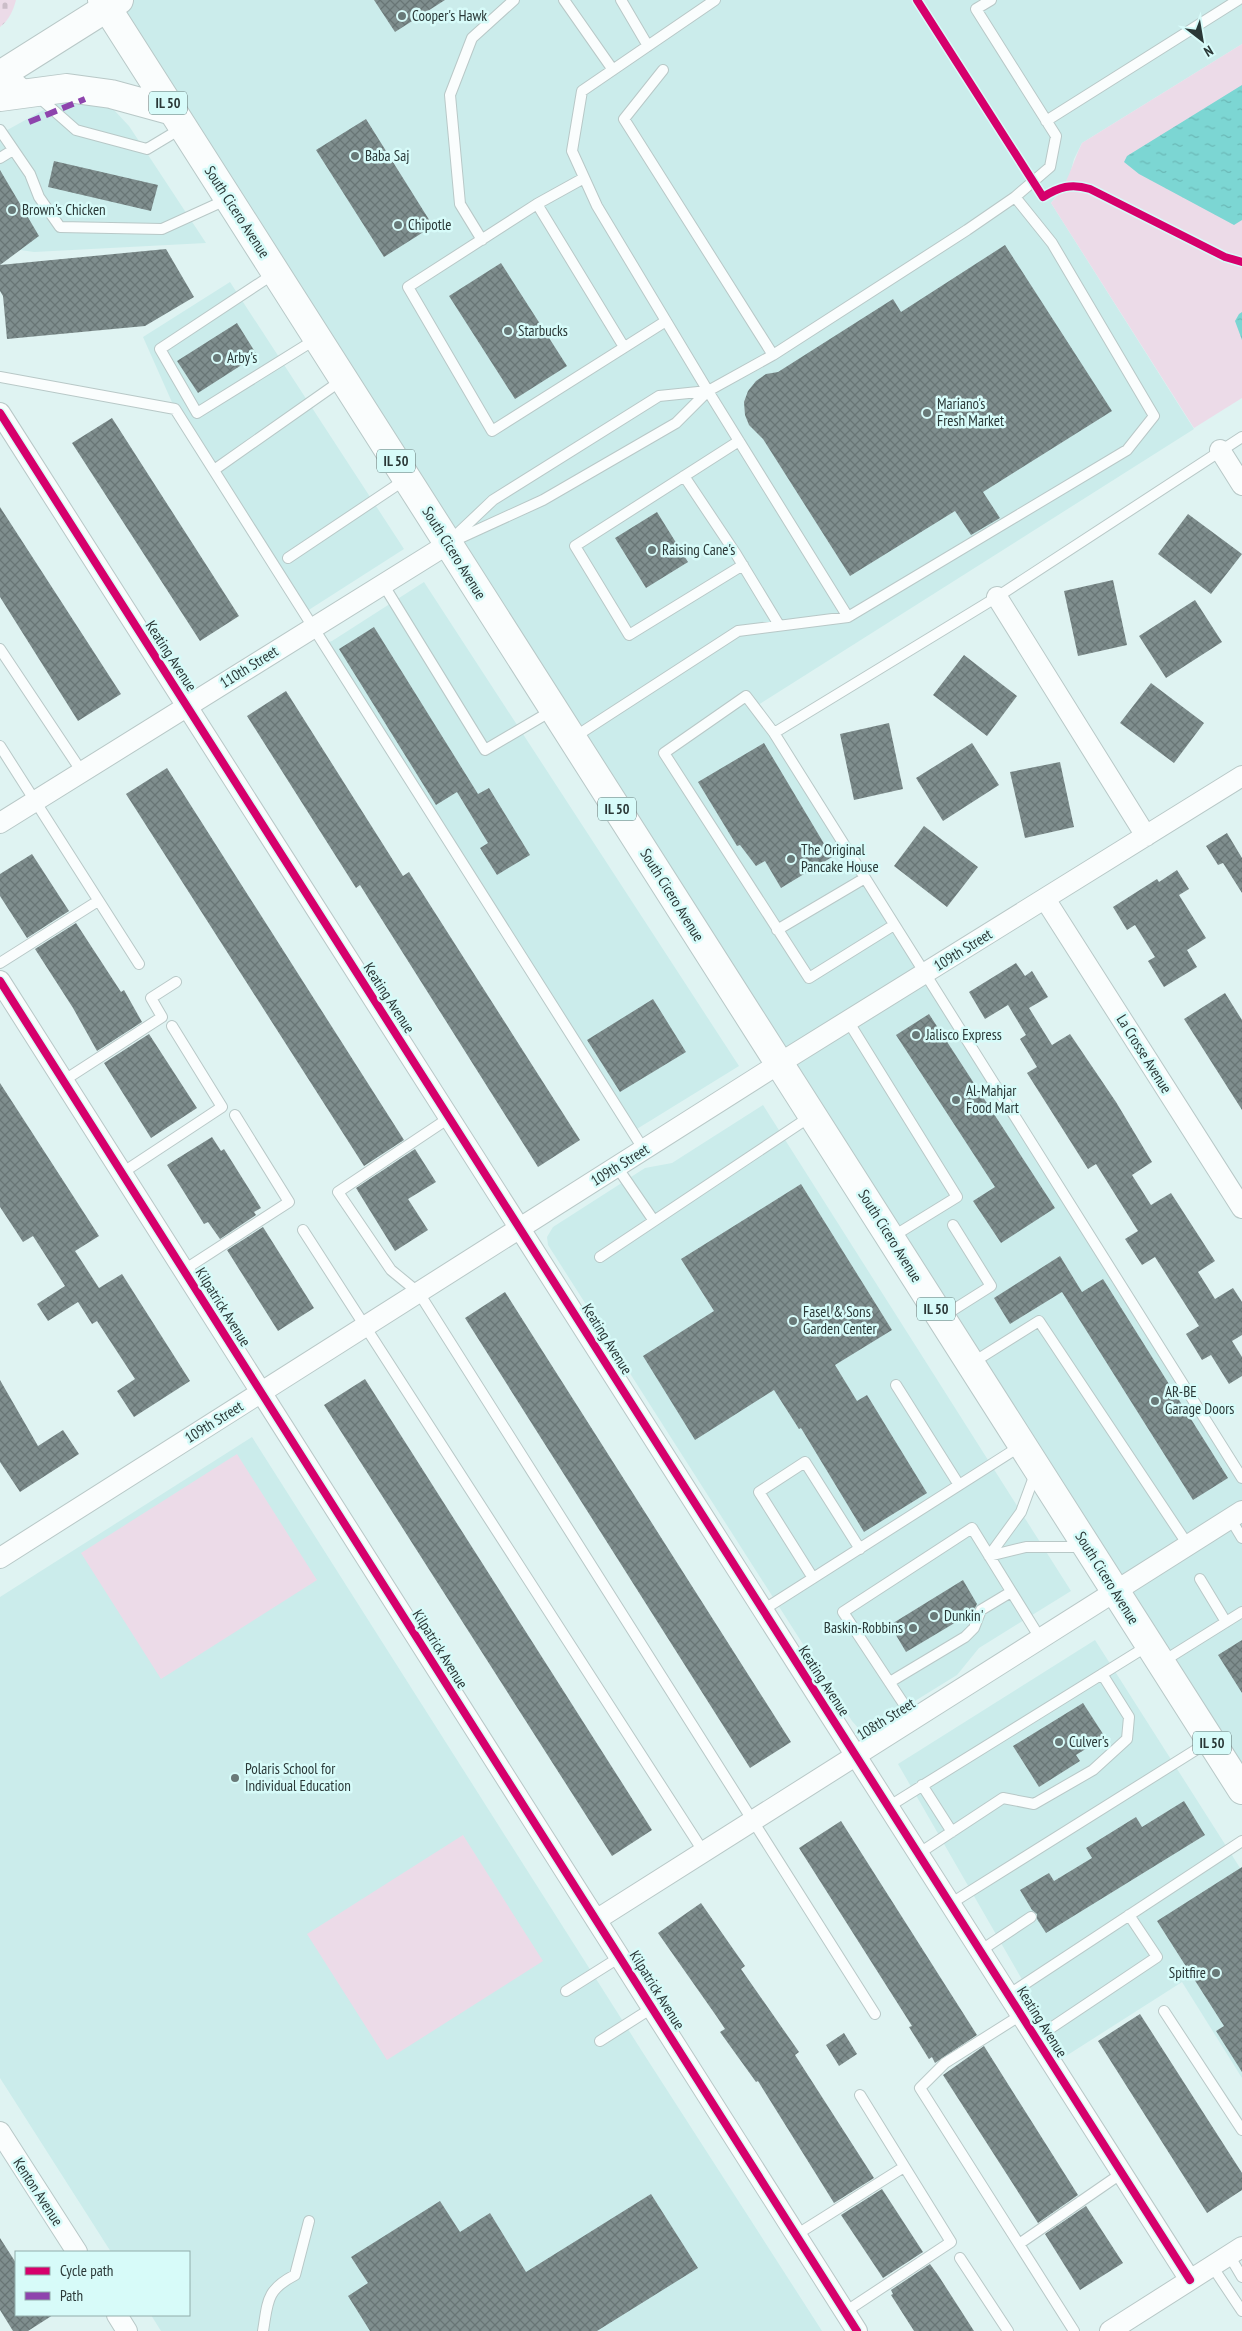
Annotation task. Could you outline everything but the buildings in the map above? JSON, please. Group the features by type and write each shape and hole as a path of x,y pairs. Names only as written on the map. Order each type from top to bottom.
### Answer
{"main road":[{"path":"4,73 109,3"},
{"name":"South Cicero Avenue","path":"109,3 178,119 1087,1547 1210,1740 1238,1775"},
{"path":"0,97 67,88 102,93 178,119"}],"street":[{"name":"Keating Avenue","path":"0,413 1190,2280"},
{"path":"1220,450 1242,485"},
{"name":"110th Street","path":"0,824 448,544"},
{"path":"997,597 1146,836"},
{"name":"109th Street","path":"0,1558 848,1021 1242,776"},
{"name":"La Crosse Avenue","path":"1045,899 1242,1208"},
{"name":"Kilpatrick Avenue","path":"0,981 857,2331"},
{"name":"108th Street","path":"596,1920 1236,1514"},
{"name":"Kenton Avenue","path":"0,2132 76,2251"},
{"path":"1110,2331 1236,2251"},
{"path":"118,2316 127,2331"}],"lane":[{"path":"482,240 460,204 450,95 472,38 514,0"},
{"path":"564,0 613,70"},
{"path":"621,0 648,46"},
{"path":"715,0 582,91 572,151 597,206 708,391 848,616"},
{"path":"448,544 543,500 676,423 708,391 773,354 1015,197 1050,167 1056,136 976,9 991,0"},
{"path":"1046,122 1238,0"},
{"path":"663,70 624,119 773,354"},
{"path":"4,73 33,92 76,130 147,149 178,119"},
{"path":"0,130 30,174 39,197 60,227 162,228 229,199"},
{"path":"0,158 13,150"},
{"path":"584,178 538,204 408,288 492,431 666,321"},
{"path":"573,738 738,631 848,616 1127,450 1154,416 1052,243 1015,197"},
{"path":"538,204 624,347"},
{"path":"276,272 160,349 197,412 317,338"},
{"path":"0,377 175,409 644,1150"},
{"path":"214,470 344,379"},
{"path":"448,544 493,500 659,396 708,391"},
{"path":"774,733 997,597 1242,437"},
{"path":"739,441 575,546 629,635 743,565"},
{"path":"684,476 743,565 778,625"},
{"path":"288,558 407,478"},
{"path":"383,584 485,750 554,710"},
{"path":"0,649 82,772"},
{"path":"894,925 809,978 664,753 746,696 774,733 1242,1478"},
{"path":"0,746 139,964"},
{"path":"777,930 865,878"},
{"path":"0,963 98,901"},
{"path":"64,1081 162,1017 151,998 176,982"},
{"path":"848,1021 956,1197 892,1238"},
{"path":"122,1172 222,1107 172,1026"},
{"path":"184,1270 289,1202 235,1115"},
{"path":"600,1257 813,1115"},
{"path":"449,1118 338,1192 391,1270 419,1292 875,2014"},
{"path":"617,1167 654,1221"},
{"path":"942,1317 991,1286 953,1225"},
{"path":"303,1230 703,1851"},
{"path":"971,1363 1039,1321 1188,1545"},
{"path":"896,1385 959,1485"},
{"path":"763,1610 1023,1445"},
{"path":"813,1578 759,1492 805,1462 860,1549"},
{"path":"989,1556 1021,1512 1038,1468"},
{"path":"1236,1514 1242,1538"},
{"path":"913,1718 844,1612 972,1528 1040,1638"},
{"path":"989,1556 1026,1546 1087,1547"},
{"path":"1200,1579 1226,1622"},
{"path":"890,1682 965,1637 974,1628 982,1610 1011,1592"},
{"path":"888,1807 1102,1674 1226,1622 1242,1612"},
{"path":"918,1854 1003,1798 1034,1804 1093,1770 1126,1739 1129,1717 1102,1674"},
{"path":"950,1904 1210,1740"},
{"path":"922,1785 952,1832"},
{"path":"1008,1995 1242,1841"},
{"path":"1036,2038 1158,1957 1129,1916"},
{"path":"980,1951 1031,1917"},
{"path":"566,1991 620,1957"},
{"path":"600,2041 652,2008"},
{"path":"1164,2011 1242,2130"},
{"path":"1021,2014 945,2063 920,2088 1074,2331"},
{"path":"845,2312 951,2242 860,2095"},
{"path":"796,2235 904,2167"},
{"path":"1019,2244 1122,2173"},
{"path":"263,2331 268,2302 277,2284 295,2275 309,2221"},
{"path":"1236,2251 1242,2277"},
{"path":"960,2258 1008,2331"},
{"path":"1212,2266 1242,2312"}],"shaded area":[{"path":"119,0 1242,0 1242,44 1082,143 1074,159 1069,178 1051,203 1194,429 755,707 1242,1478 1242,1790 107,8"},
{"path":"98,101 114,110 129,126 206,243 34,252 0,247 0,134 58,102"},
{"path":"230,282 404,549 304,613 175,409 143,337"},
{"path":"424,582 739,1066 632,1132 323,644 332,641"},
{"path":"763,1105 1071,1591 979,1648 957,1675 868,1730 859,1729 852,1721 548,1245 547,1237 553,1227 645,1168 672,1163"},
{"name":"Polaris School for Individual Education","path":"252,1437 822,2331 161,2331 152,2316 190,2316 190,2251 110,2251 0,2078 0,1597"},
{"path":"1095,1640 1242,1871 1242,2078 1182,1982 1066,2056 898,1764"}],"green space":[{"path":"0,0 16,0 10,15 0,27"},
{"path":"1242,44 1242,398 1194,428 1051,203 1066,182 1082,143"},
{"path":"237,1454 317,1580 161,1679 81,1553"},
{"path":"463,1835 543,1961 387,2060 307,1934"}],"water":[{"path":"1242,85 1242,220 1234,225 1139,174 1124,162 1127,156"},
{"path":"1242,312 1242,340 1235,321"}],"marked path":[{"path":"29,122 85,99"}],"cycle path":[{"path":"917,0 1043,197 1065,187 1077,186 1090,189 1225,257 1242,262"},
{"path":"0,413 1190,2280"},
{"path":"0,981 857,2331"}],"place":[{"name":"Cooper's Hawk","path":"402,16"},
{"name":"Baba Saj","path":"355,156"},
{"name":"Brown's Chicken","path":"12,210"},
{"name":"Chipotle","path":"398,225"},
{"name":"Starbucks","path":"508,331"},
{"name":"Arby's","path":"217,358"},
{"name":"Mariano's Fresh Market","path":"927,413"},
{"name":"Raising Cane's","path":"652,550"},
{"name":"The Original Pancake House","path":"791,859"},
{"name":"Jalisco Express","path":"916,1035"},
{"name":"Al-Mahjar Food Mart","path":"956,1100"},
{"name":"Fasel & Sons Garden Center","path":"793,1321"},
{"name":"AR-BE Garage Doors","path":"1155,1401"},
{"name":"Dunkin'","path":"934,1616"},
{"name":"Baskin-Robbins","path":"913,1628"},
{"name":"Culver's","path":"1059,1742"},
{"name":"Polaris School for Individual Education","path":"235,1778"},
{"name":"Spitfire","path":"1216,1973"}]}
